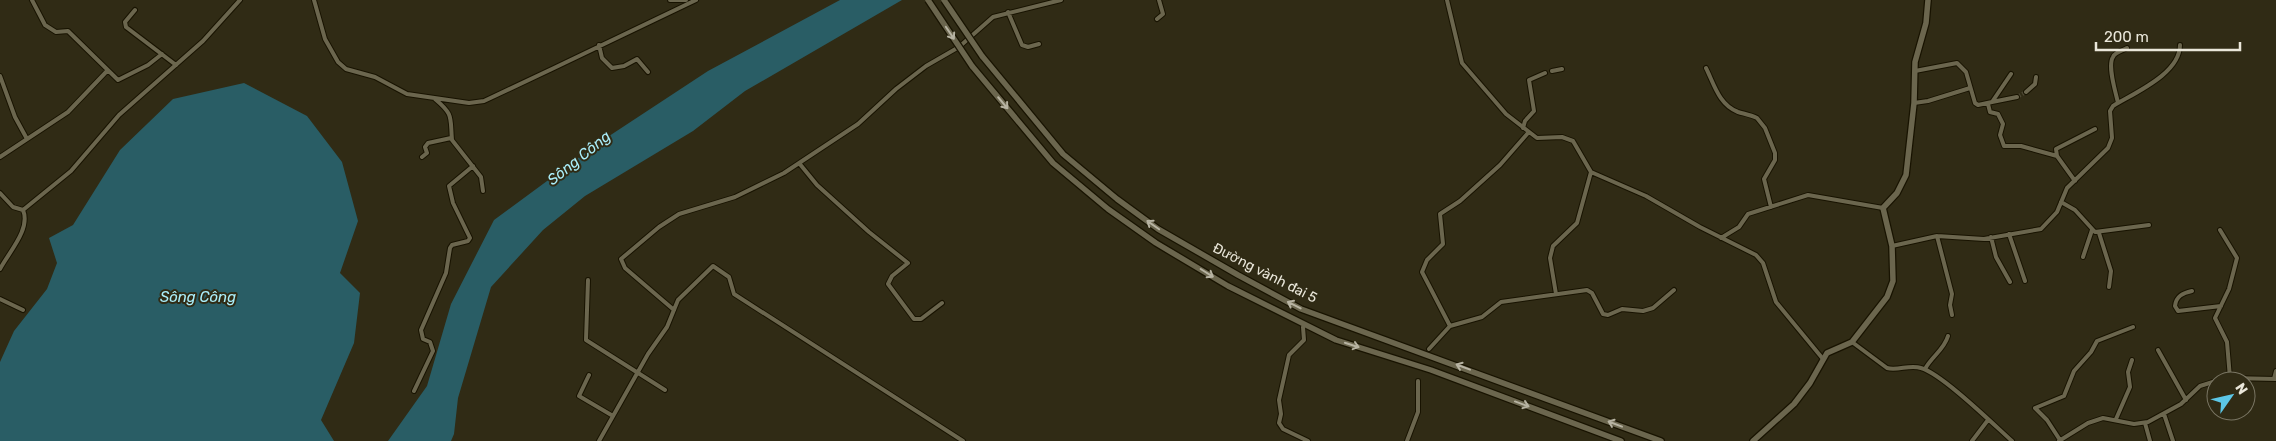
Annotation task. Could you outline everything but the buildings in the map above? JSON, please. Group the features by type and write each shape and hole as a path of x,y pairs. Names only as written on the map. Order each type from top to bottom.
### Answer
{"main road":[{"name":"Đường vành đai 5","path":"928,0 972,66 1053,163 1108,209 1156,243 1228,286 1336,340 1431,370 1621,441"},
{"name":"Đường vành đai 5","path":"944,0 982,56 1063,154 1117,199 1158,229 1301,309 1661,441"},
{"path":"1753,441 1794,404 1810,383 1826,353 1852,342 1887,297 1893,281 1892,246 1883,208 1897,193 1906,175 1914,103 1915,62 1926,23 1928,0"}],"street":[{"path":"32,0 45,25 56,32 68,31 87,47 107,71 116,78 121,79 148,65 162,54"},
{"path":"23,210 71,171 119,115 208,36 240,0"},
{"path":"314,0 323,33 342,66 351,72 378,79 402,93 469,103 484,101 696,0"},
{"path":"670,0 686,0"},
{"path":"674,310 626,268 622,258 659,227 679,214 735,197 780,175 858,124 896,89 926,66 959,47 986,22 1000,14 1061,0"},
{"path":"1157,19 1163,14 1159,0"},
{"path":"1447,0 1462,63 1502,111 1528,133 1540,139 1562,137 1573,141 1591,172 1646,196 1760,259 1776,302 1822,359"},
{"path":"135,10 125,25 176,65"},
{"path":"1008,12 1022,45 1028,47 1039,44"},
{"path":"1892,246 1937,236 1991,237 2041,229 2057,212 2067,188 2108,148 2112,138 2110,111 2118,103 2148,88 2179,57 2180,45"},
{"path":"600,46 602,58 612,68 624,66 637,59 648,72"},
{"path":"2118,103 2111,61 2116,54 2127,48"},
{"path":"1915,71 1957,62 1966,72 1976,105 2017,97"},
{"path":"1706,68 1712,84 1724,102 1738,112 1758,118 1771,140 1775,160 1764,184 1771,207"},
{"path":"1552,71 1562,69"},
{"path":"0,156 70,110 107,71"},
{"path":"1523,128 1525,121 1534,111 1529,80 1544,73"},
{"path":"2011,74 1990,103 1990,112 1998,114 2003,124 2000,136 2004,146 2026,146 2057,156"},
{"path":"0,76 15,117 27,139"},
{"path":"2026,92 2034,84 2036,77"},
{"path":"1914,103 1928,101 1970,88"},
{"path":"435,99 452,117 451,138 481,177 483,191"},
{"path":"2075,181 2055,151 2058,146 2095,129"},
{"path":"1450,326 1422,272 1427,260 1442,244 1440,214 1460,201 1500,165 1528,133"},
{"path":"422,157 427,153 425,147 428,143 451,138"},
{"path":"799,163 817,185 869,232 908,263 892,276 888,284 914,319 921,319 942,303"},
{"path":"414,391 433,351 433,345 423,338 421,330 434,306 446,273 450,248 452,245 468,242 470,238 452,203 448,186 473,166"},
{"path":"1556,294 1550,258 1553,246 1577,223 1591,172"},
{"path":"0,193 12,207 23,210"},
{"path":"1721,238 1739,227 1746,215 1803,196 1813,195 1883,208"},
{"path":"2061,202 2075,210 2092,230 2099,233 2148,225"},
{"path":"0,269 23,229 25,219 23,210"},
{"path":"2083,257 2092,230"},
{"path":"2220,230 2237,258 2229,289 2215,318 2227,342 2229,371"},
{"path":"2099,233 2111,271 2109,287"},
{"path":"2009,234 2025,281"},
{"path":"1937,236 1952,294 1950,305 1952,315"},
{"path":"1991,237 1996,257 2010,282"},
{"path":"599,441 637,373 667,326 678,300 710,268 716,267 729,277 734,294 963,441"},
{"path":"588,280 584,338 665,390"},
{"path":"1429,350 1450,326 1482,317 1501,302 1590,291 1603,314 1608,315 1622,309 1643,311 1653,308 1674,290"},
{"path":"2192,291 2177,299 2175,306 2178,311 2220,306"},
{"path":"0,299 23,310"},
{"path":"2133,326 2097,341 2091,352 2074,371 2064,396 2035,408 2047,420 2059,440 2092,421 2107,418 2131,424 2145,423 2164,414 2186,400 2196,389 2206,385"},
{"path":"1303,327 1304,340 1289,355 1279,400 1281,414 1279,422 1283,429 1308,441"},
{"path":"1924,369 1930,360 1944,347 1948,336"},
{"path":"1852,342 1886,368 1916,367 1924,369 1946,382 2012,441"},
{"path":"2158,350 2186,400"},
{"path":"2116,420 2130,387 2128,372 2132,360"},
{"path":"2256,379 2275,379 2276,371"},
{"path":"589,375 579,396 613,416"},
{"path":"1407,441 1418,412 1418,381"},
{"path":"2164,414 2172,441"},
{"path":"1972,441 1988,420"},
{"path":"2145,423 2150,441"}],"water":[{"name":"Sông Công","path":"840,0 902,0 745,91 693,131 585,196 543,230 491,287 458,398 454,434 451,441 388,441 427,386 451,304 494,220 600,142 708,71"},
{"name":"Sông Công","path":"244,83 307,116 342,162 358,221 340,273 360,293 354,343 321,420 334,441 0,441 0,362 14,331 47,289 57,263 49,238 73,225 120,150 173,99"}],"tunnel":[{"path":"2017,97 2026,92"}]}
